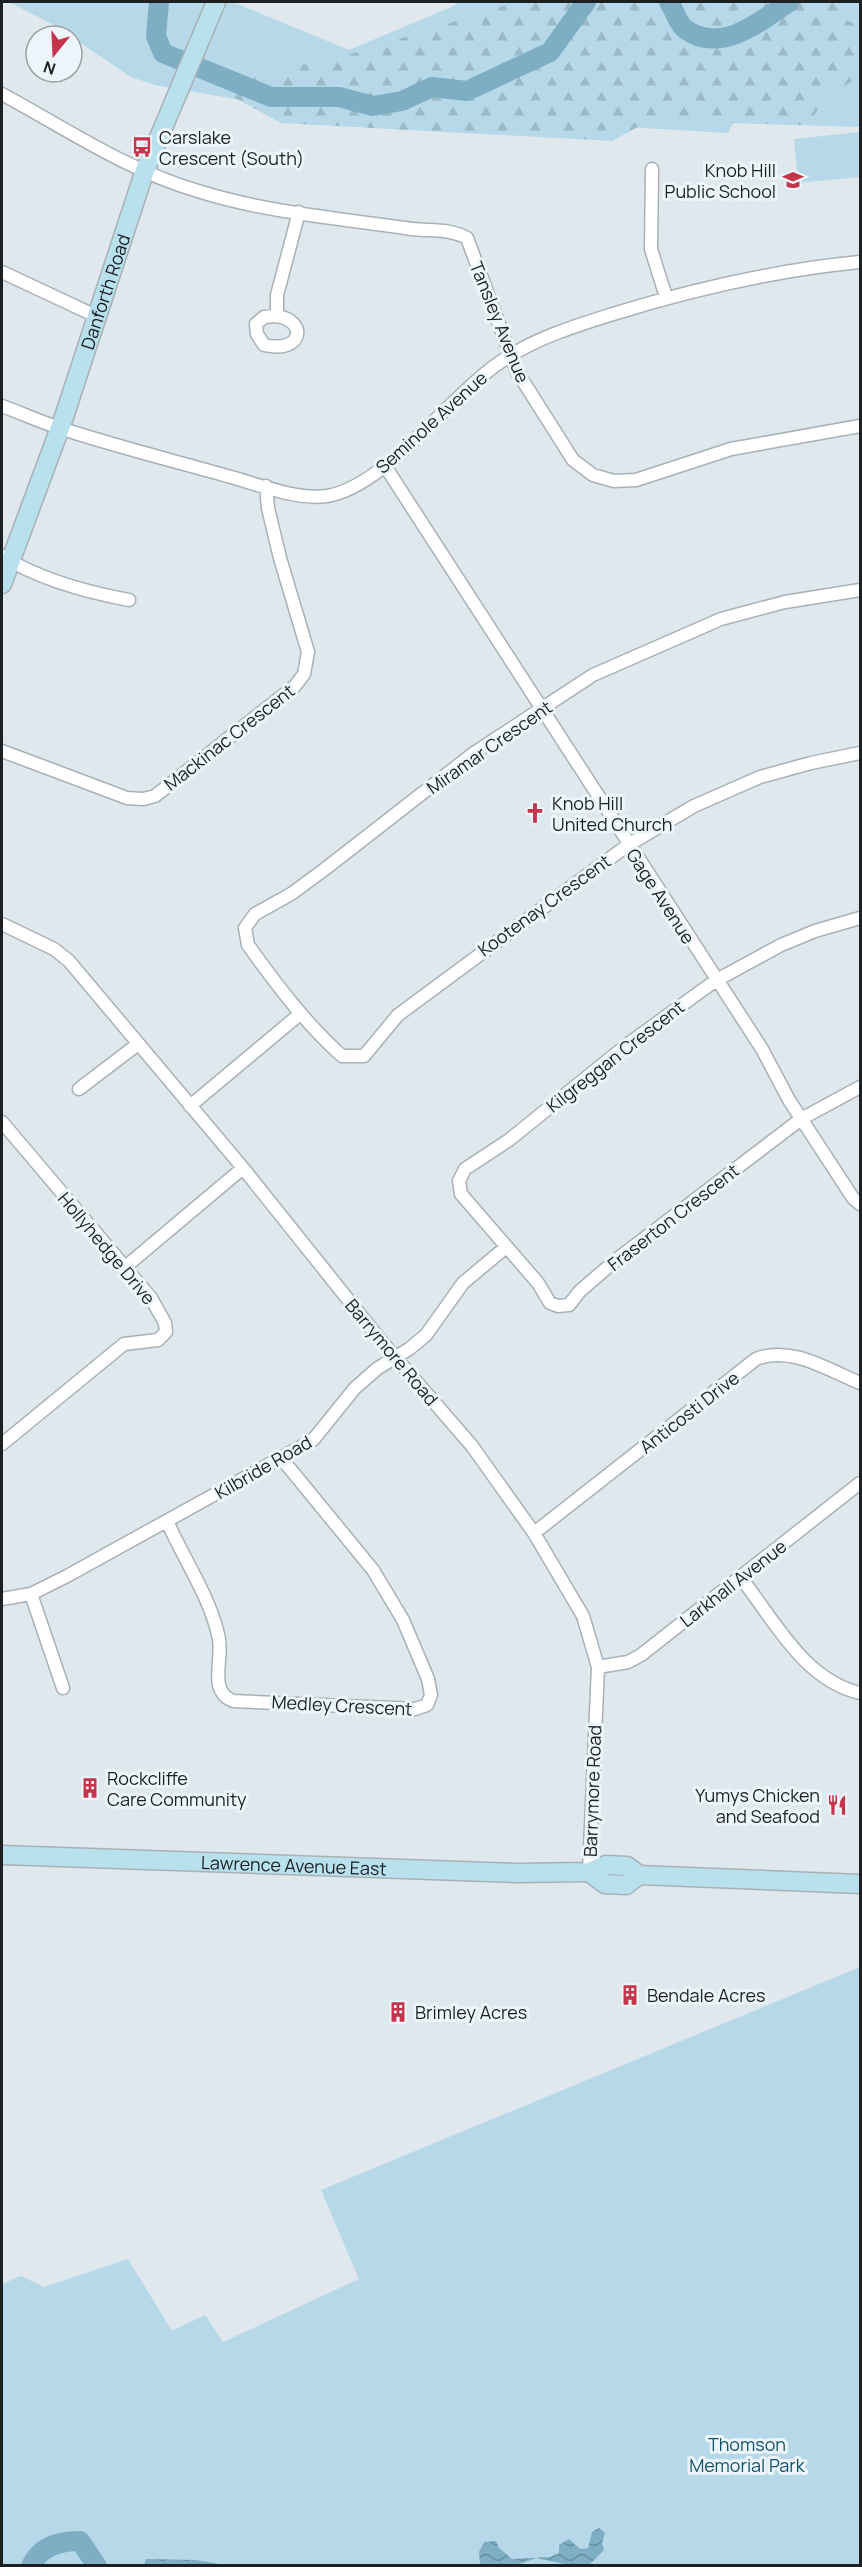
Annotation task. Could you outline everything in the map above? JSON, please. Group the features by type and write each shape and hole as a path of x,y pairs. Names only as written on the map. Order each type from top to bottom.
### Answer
{"main road":[{"name":"Danforth Road","path":"2,584 6,559 60,428 144,172 186,79 216,2"},
{"name":"Lawrence Avenue East","path":"2,1855 518,1873 589,1872 605,1884 626,1886 639,1875 861,1884"}],"street":[{"name":"Tansley Avenue","path":"2,94 144,172 198,192 299,212 417,230 447,230 467,238 516,370 573,460 603,479 636,480 731,449 861,426"},
{"path":"652,169 651,249 666,297"},
{"path":"277,315 278,295 299,212"},
{"name":"Seminole Avenue","path":"2,406 60,428 266,486 311,496 327,496 360,484 385,466 493,366 511,355 563,332 666,297 748,278 861,262"},
{"path":"2,272 98,317"},
{"name":"Gage Avenue","path":"385,466 715,981 762,1049 801,1119 853,1198 861,1204"},
{"name":"Mackinac Crescent","path":"2,751 128,798 143,800 155,796 295,686 304,674 308,652 280,558 268,508 266,486"},
{"path":"6,559 30,572 105,596 129,600"},
{"name":"Miramar Crescent","path":"300,1014 248,945 245,928 249,919 319,874 474,753 593,675 721,619 785,602 861,590"},
{"name":"Kootenay Crescent","path":"300,1014 342,1056 364,1056 398,1015 440,981 628,845 693,806 760,777 811,763 861,753"},
{"name":"Kilgreggan Crescent","path":"506,1248 484,1218 461,1194 459,1181 465,1169 509,1140 628,1044 715,981 781,945 815,931 861,918"},
{"name":"Barrymore Road","path":"2,924 54,949 69,961 243,1168 394,1357 472,1446 534,1533 583,1616 598,1666 589,1872"},
{"path":"190,1106 300,1014"},
{"path":"79,1089 138,1044"},
{"name":"Fraserton Crescent","path":"506,1248 538,1283 550,1304 569,1305 580,1291 616,1260 801,1119 861,1087"},
{"name":"Hollyhedge Drive","path":"2,1122 156,1305 165,1323 166,1332 158,1340 124,1344 2,1444"},
{"path":"124,1268 243,1168"},
{"name":"Kilbride Road","path":"2,1599 31,1594 282,1459 313,1440 356,1388 426,1335 463,1283 506,1248"},
{"name":"Anticosti Drive","path":"534,1533 756,1359 770,1353 790,1355 861,1383"},
{"name":"Medley Crescent","path":"167,1521 210,1611 219,1640 218,1678 224,1697 233,1701 415,1709 427,1705 431,1695 428,1679 403,1620 373,1570 291,1473 282,1459"},
{"name":"Larkhall Avenue","path":"598,1666 628,1662 641,1655 861,1483"},
{"path":"741,1578 816,1672 842,1689 861,1693"},
{"path":"31,1594 63,1688"}],"green space":[{"path":"9,2 233,2 349,50 456,5 455,2 860,2 860,127 733,123 728,133 274,106 155,85 131,77 84,45 84,24 52,24"},
{"path":"516,2 848,2 836,17 860,25 860,55 852,82 828,94 808,125 733,123 658,116 612,141 281,123 202,80 212,84 348,55"},
{"path":"860,132 860,177 798,183 794,139"},
{"name":"Thomson Memorial Park","path":"860,1967 860,2565 2,2565 2,2284 21,2276 44,2287 128,2259 172,2331 205,2315 223,2342 359,2279 321,2190"}],"water":[{"path":"599,2528 605,2533 602,2543 604,2550 589,2565 570,2565 536,2558 517,2565 480,2564 479,2552 484,2542 496,2541 499,2548 512,2559 550,2557 559,2553 559,2545 569,2539 580,2549 588,2548 592,2532"},
{"path":"146,2559 196,2560 225,2565 144,2565"}],"waterway":[{"path":"159,2 156,36 163,53 271,97 339,97 373,106 402,101 432,87 467,91 550,52 586,2"},
{"path":"669,2 685,29 698,36 712,39 739,33 789,2"},
{"path":"31,2566 45,2549 65,2542 80,2541 97,2566"}],"place":[{"name":"Carslake Crescent (South)","path":"142,147"},
{"name":"Knob Hill Public School","path":"793,180"},
{"name":"Knob Hill United Church","path":"535,813"},
{"name":"Rockcliffe Care Community","path":"90,1788"},
{"name":"Yumys Chicken and Seafood","path":"837,1805"},
{"name":"Bendale Acres","path":"630,1995"},
{"name":"Brimley Acres","path":"398,2012"}]}
